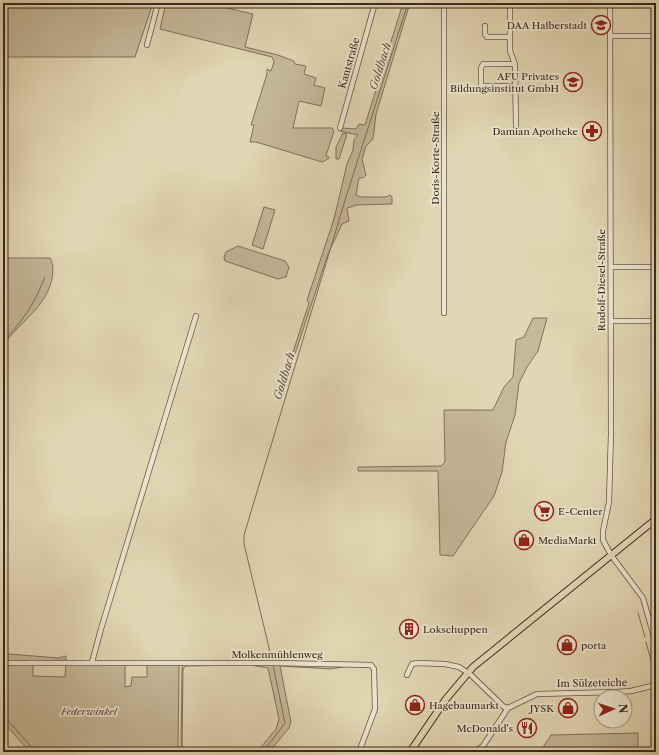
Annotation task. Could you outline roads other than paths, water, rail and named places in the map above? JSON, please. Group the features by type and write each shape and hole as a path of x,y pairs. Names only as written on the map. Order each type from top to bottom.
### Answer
{"main road":[{"path":"410,752 456,685 467,673 656,519"}],"street":[{"path":"147,46 158,3"},
{"name":"Kantstraße","path":"340,128 375,3"},
{"name":"Doris-Korte-Straße","path":"444,3 444,313"},
{"path":"510,3 510,51 515,64 516,126"},
{"name":"Rudolf-Diesel-Straße","path":"610,3 610,492 609,507 603,534 604,543 611,555 643,598 656,644"},
{"path":"485,26 484,34 487,37 510,37"},
{"path":"610,36 656,36"},
{"path":"515,64 482,64 480,68 481,85 515,86"},
{"path":"611,267 656,267"},
{"path":"92,662 196,316"},
{"path":"611,321 656,321"},
{"name":"Molkenmühlenweg","path":"3,663 272,662 371,665 374,669 375,710 359,752"},
{"path":"407,674 412,664 417,663 453,665 467,673 504,707 508,708 483,746 470,752"},
{"name":"Im Sülzeteiche","path":"508,708 537,694 624,692 656,685"}],"waterway":[{"name":"Goldbach","path":"272,660 244,544 244,535 346,197 408,3"},
{"path":"3,342 27,312 37,296 45,277"},
{"path":"638,613 645,637"},
{"path":"646,642 656,679"},
{"name":"Goldbach","path":"263,752 285,723 273,665"},
{"path":"3,715 36,752"}],"place":[{"name":"DAA Halberstadt","path":"601,25"},
{"name":"AFU Privates Bildungsinstitut GmbH","path":"573,82"},
{"name":"Damian Apotheke","path":"592,131"},
{"name":"E-Center","path":"544,511"},
{"name":"MediaMarkt","path":"524,540"},
{"name":"Lokschuppen","path":"409,629"},
{"name":"porta","path":"567,645"},
{"name":"Hagebaumarkt","path":"415,705"},
{"name":"JYSK","path":"568,708"},
{"name":"McDonald's","path":"527,728"}],"park label":[{"name":"Federwinkel","path":"89,711"}]}
